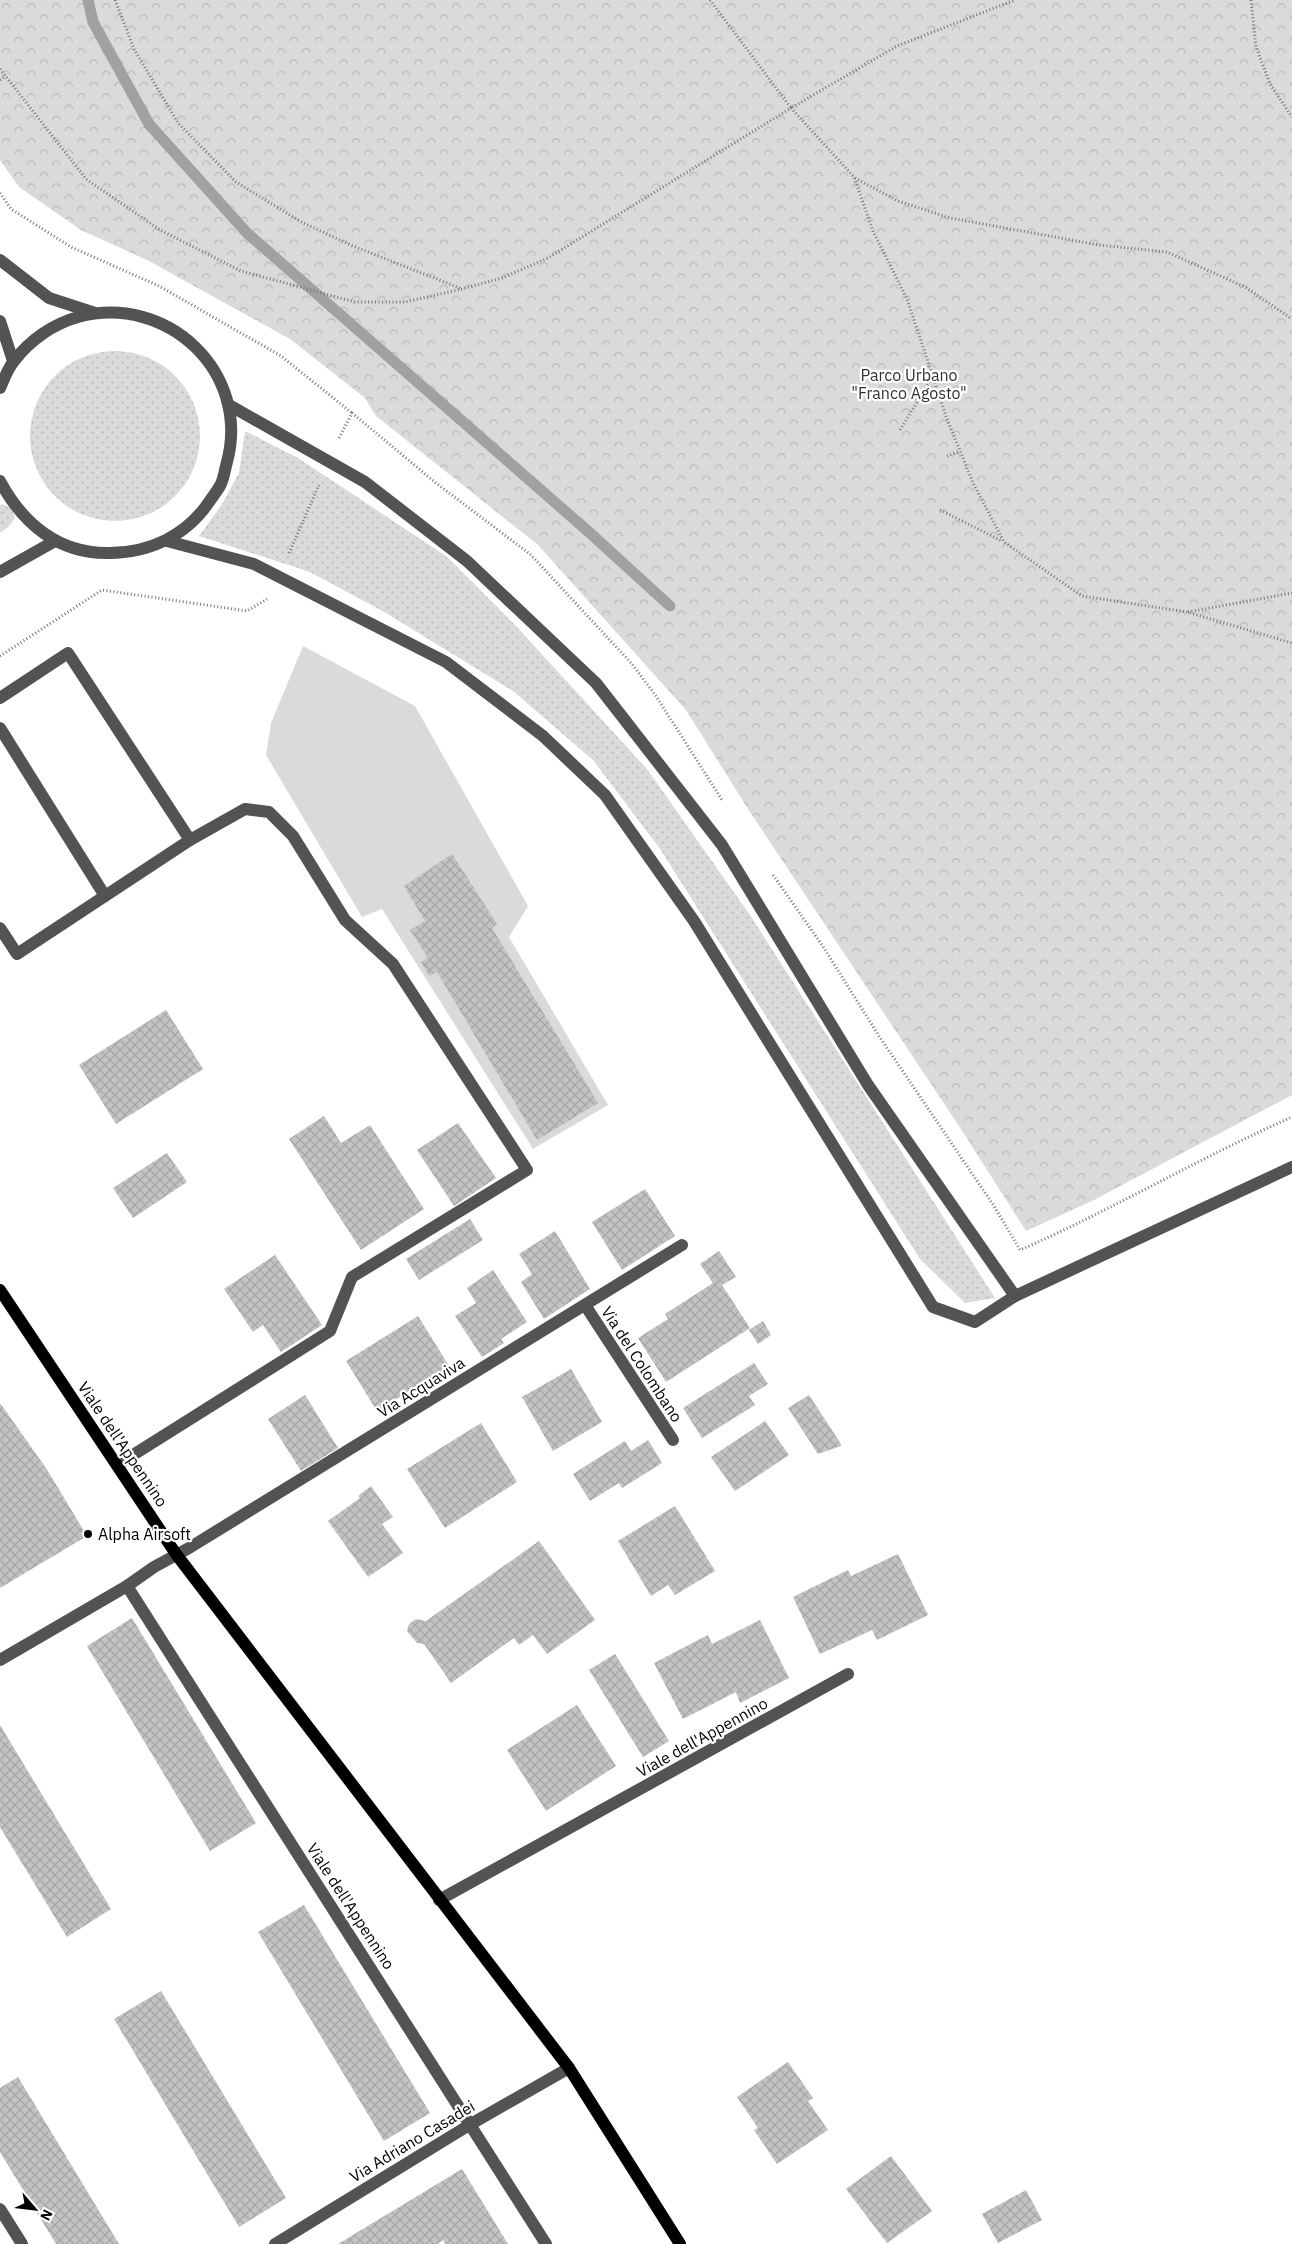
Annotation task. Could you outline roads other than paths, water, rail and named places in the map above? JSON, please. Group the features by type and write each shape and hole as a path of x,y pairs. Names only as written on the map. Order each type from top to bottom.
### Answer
{"main road":[{"name":"Viale dell'Appennino","path":"0,1290 176,1554 569,2068 680,2244"}],"street":[{"path":"0,260 49,298 95,313"},
{"path":"0,388 14,361 36,338 64,322 95,313 130,313 165,324 187,339 194,344 216,372 229,405 232,445 221,484 199,517 168,541 130,553 91,554 55,541 31,524 11,502 0,481"},
{"path":"0,321 14,361"},
{"path":"229,405 365,482 467,562 596,683 722,844 868,1085 1016,1296"},
{"path":"0,572 55,541"},
{"path":"168,541 254,564 278,578 446,662 543,736 605,795 694,920 933,1307 975,1322 1016,1296 1292,1168"},
{"path":"0,698 68,653 190,840"},
{"path":"0,728 105,896"},
{"path":"0,928 17,954 190,840 245,809 269,812 293,836 345,920 393,964 527,1170 352,1277 330,1331 117,1465"},
{"name":"Via Acquaviva","path":"0,1660 127,1586 176,1554 682,1246"},
{"name":"Via del Colombano","path":"585,1305 673,1440"},
{"name":"Viale dell'Appennino","path":"127,1586 546,2244"},
{"name":"Viale dell'Appennino","path":"439,1900 848,1674"},
{"name":"Via Adriano Casadei","path":"275,2244 470,2124 569,2068"},
{"path":"0,2209 22,2244"}],"waterway":[{"path":"88,0 93,22 149,124 247,233 590,533 670,606"}],"place":[{"name":"Alpha Airsoft","path":"88,1534"}],"park label":[{"name":"Parco Urbano \"Franco Agosto\"","path":"909,384"}]}
